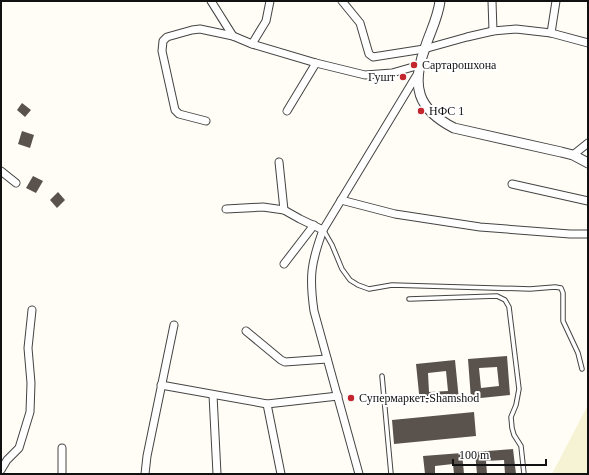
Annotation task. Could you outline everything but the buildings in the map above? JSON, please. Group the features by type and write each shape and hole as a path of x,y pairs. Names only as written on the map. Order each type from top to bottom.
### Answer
{"street":[{"path":"211,1 232,36"},
{"path":"252,44 266,21 270,1"},
{"path":"342,1 360,24 369,54 373,57 424,49 493,31 516,29 552,33 588,43"},
{"path":"440,1 437,16 424,49 419,69 420,96 431,113 442,122 454,128 573,155 588,163"},
{"path":"492,1 493,31"},
{"path":"552,33 556,1"},
{"path":"206,121 179,114 175,110 162,51 163,41 167,37 200,29 232,36 252,44 316,63 365,75 373,76 419,69"},
{"path":"287,111 316,63"},
{"path":"359,474 314,310 311,288 312,266 314,255 323,230 419,69"},
{"path":"573,155 588,143"},
{"path":"279,162 284,210"},
{"path":"1,171 16,183"},
{"path":"512,184 588,201"},
{"path":"341,200 395,214 480,227 588,234"},
{"path":"226,209 262,208 284,210 323,230"},
{"path":"284,264 314,226"},
{"path":"1,470 7,460 19,448 30,412 31,383 28,348 32,310"},
{"path":"145,474 147,456 174,325"},
{"path":"246,331 285,362 327,359"},
{"path":"161,385 267,404 338,396"},
{"path":"213,395 217,474"},
{"path":"267,404 281,474"},
{"path":"62,448 62,474"}],"lane":[{"path":"323,230 332,244 339,264 345,275 365,289 392,285 530,289 561,288 563,293 562,318 578,353 582,369"},
{"path":"409,299 497,296 505,300 509,307 519,389 516,405 511,417 512,428 514,435 521,446 524,474"},
{"path":"382,376 391,474"}],"shaded area":[{"path":"588,405 588,474 552,474"}],"place":[{"name":"Сартарошхона","path":"414,65"},
{"name":"Гушт","path":"403,77"},
{"name":"НФС 1","path":"421,111"},
{"name":"Супермаркет-Shamshod","path":"351,398"}]}
